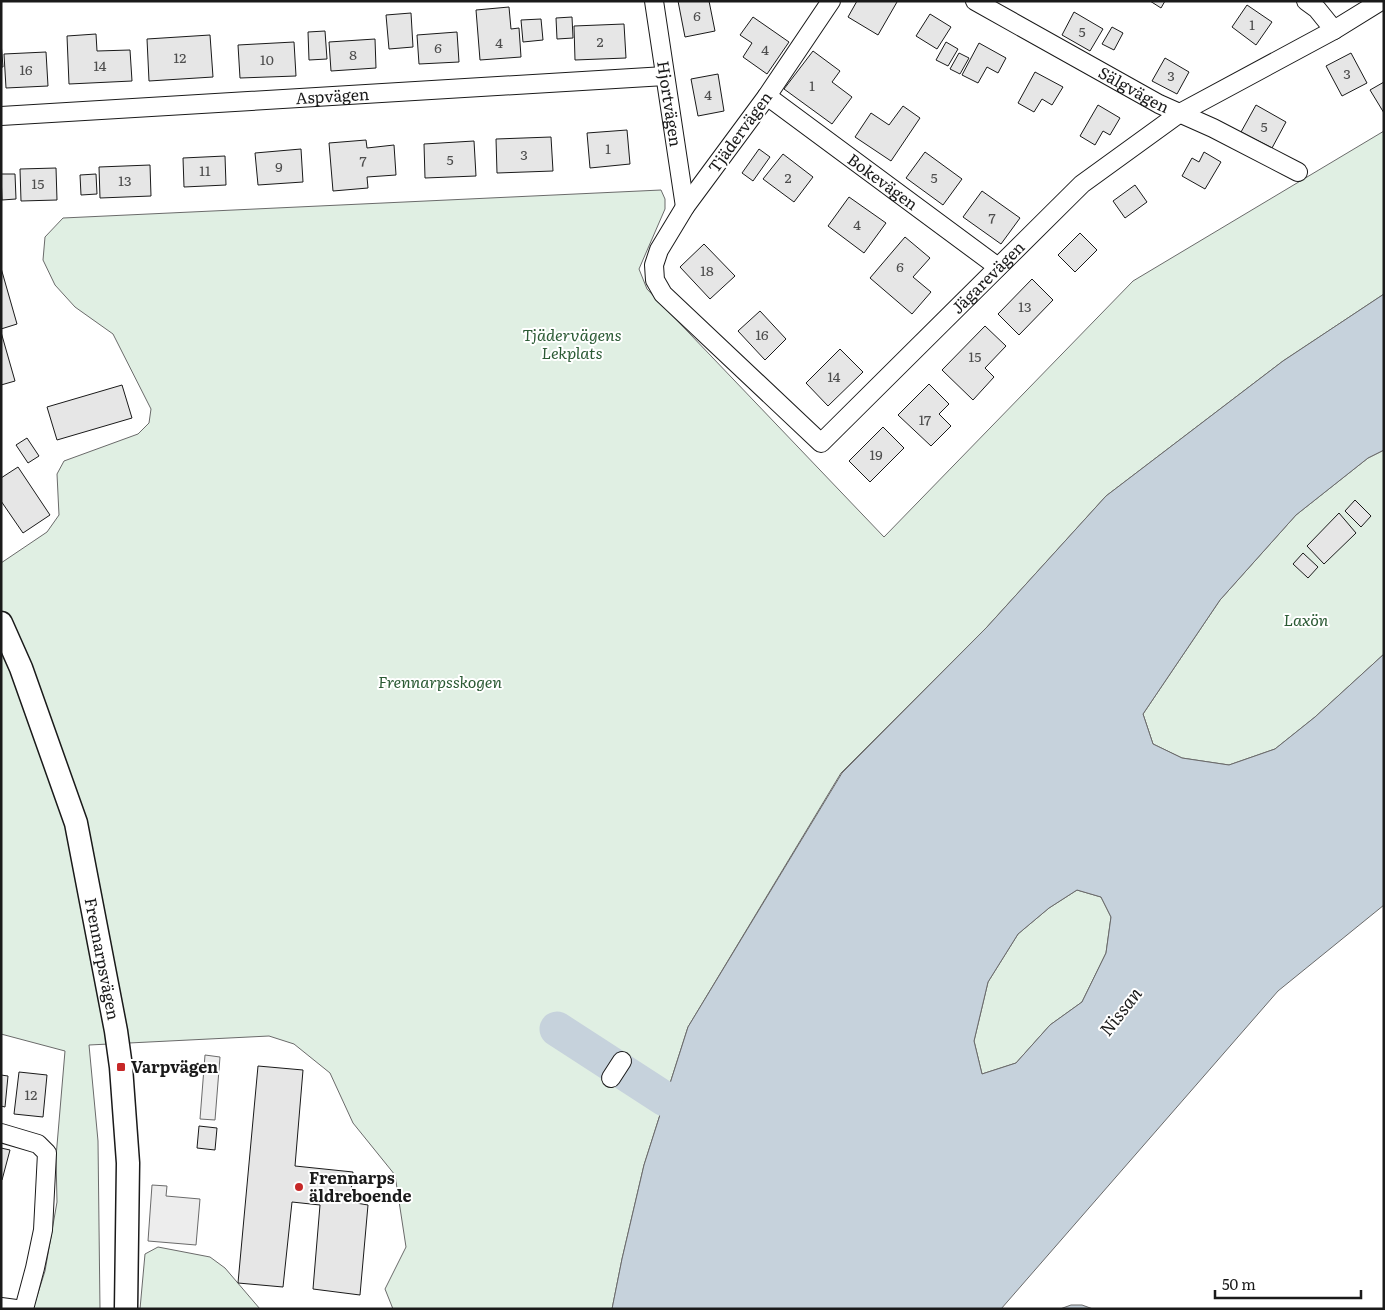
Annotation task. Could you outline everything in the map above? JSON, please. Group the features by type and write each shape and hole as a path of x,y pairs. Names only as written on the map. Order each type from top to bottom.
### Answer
{"street":[{"name":"Hjortvägen","path":"654,1 685,207"},
{"name":"Tjädervägen","path":"654,265 660,250 685,207 767,96 831,1"},
{"name":"Sälgvägen","path":"975,1 1159,104 1213,128 1298,172"},
{"path":"1306,1 1317,9 1334,30"},
{"name":"Jägarevägen","path":"654,265 655,280 663,294 821,443 1082,184 1180,113 1334,30 1381,1"},
{"name":"Aspvägen","path":"1,116 665,76"},
{"name":"Bokevägen","path":"767,96 998,267"},
{"name":"Frennarpsvägen","path":"1,623 21,668 76,823 116,1031 121,1067 128,1163 126,1309"},
{"path":"611,1078 622,1061"},
{"path":"1,1133 38,1144 47,1153 43,1230 24,1309"},
{"path":"1,1307 16,1309"}],"green space":[{"name":"Frennarpsskogen","path":"1384,131 1384,294 1283,361 1106,496 987,627 841,773 688,1027 644,1165 612,1309 393,1309 385,1289 406,1247 395,1175 353,1123 330,1073 294,1044 269,1036 89,1045 98,1141 100,1309 33,1309 45,1271 57,1202 56,1157 65,1051 1,1034 1,563 47,532 59,515 57,474 64,461 138,434 149,423 151,409 113,334 75,307 55,285 43,260 45,237 63,218 661,190 665,199 665,209 639,269 647,289 884,537 1133,281"},
{"name":"Laxön","path":"1384,450 1384,654 1315,717 1275,749 1229,765 1182,758 1153,744 1143,714 1220,600 1296,515 1368,458"},
{"path":"1077,890 1101,897 1111,917 1106,953 1082,1002 1050,1025 1016,1063 982,1074 974,1041 988,982 1018,934 1049,908"},
{"path":"158,1247 210,1257 225,1268 260,1309 140,1309 145,1254"}],"shaded area":[{"path":"205,1055 220,1057 215,1120 200,1119"},
{"path":"152,1185 167,1186 166,1196 200,1199 196,1245 148,1241"}],"water":[{"name":"Nissan","path":"1384,294 1384,450 1368,458 1296,515 1220,600 1143,714 1153,744 1182,758 1229,765 1275,749 1315,717 1384,654 1384,905 1278,991 1001,1309 612,1309 644,1165 688,1027 842,773 987,627 1106,496 1283,361","holes":["1077,890 1101,897 1111,917 1106,953 1082,1002 1050,1025 1016,1063 982,1074 974,1041 988,982 1018,934 1049,908"]},
{"path":"1071,1305 1082,1305 1093,1309 1060,1309"}],"building":[{"path":"678,1 709,1 715,31 685,37"},
{"path":"857,1 897,2 878,35 848,17"},
{"path":"1150,1 1165,1 1161,8"},
{"path":"1247,5 1272,22 1256,45 1232,27"},
{"path":"509,7 511,29 519,28 521,57 480,60 476,10"},
{"path":"1074,12 1103,29 1090,51 1062,35"},
{"path":"411,13 413,47 389,49 386,15"},
{"path":"930,14 951,27 937,49 916,36"},
{"path":"572,17 573,38 557,39 556,18"},
{"path":"753,17 789,42 767,74 743,57 752,43 740,35"},
{"path":"541,19 543,40 523,42 521,20"},
{"path":"624,24 626,58 575,60 574,26"},
{"path":"1112,27 1123,33 1114,50 1102,44"},
{"path":"325,31 327,59 309,60 308,32"},
{"path":"457,32 459,62 419,64 417,35"},
{"path":"96,34 97,51 130,50 132,81 69,84 67,36"},
{"path":"210,35 213,77 149,81 147,39"},
{"path":"375,39 376,68 331,71 329,42"},
{"path":"1,42 3,67 1,67"},
{"path":"294,42 296,76 240,78 238,45"},
{"path":"946,42 958,49 948,66 936,60"},
{"path":"979,43 1006,58 998,73 987,67 978,83 962,75"},
{"path":"813,51 840,71 832,82 852,97 832,124 784,89"},
{"path":"46,52 48,86 6,88 4,54"},
{"path":"959,53 969,58 960,74 950,69"},
{"path":"1351,53 1367,83 1342,96 1326,66"},
{"path":"1165,58 1189,72 1177,94 1152,81"},
{"path":"1035,72 1063,87 1052,105 1042,99 1034,112 1018,103"},
{"path":"718,74 724,111 698,116 691,79"},
{"path":"1384,82 1384,113 1370,90"},
{"path":"1098,105 1120,118 1110,135 1103,131 1095,145 1080,136"},
{"path":"1256,105 1286,122 1272,148 1241,132"},
{"path":"903,106 920,118 891,161 855,137 871,113 889,125"},
{"path":"627,130 630,164 590,168 587,133"},
{"path":"551,137 553,171 497,173 496,139"},
{"path":"366,140 367,148 394,145 396,175 367,177 368,188 333,191 329,143"},
{"path":"474,141 476,176 425,178 424,144"},
{"path":"301,149 303,182 258,185 255,153"},
{"path":"759,149 770,157 753,181 742,173"},
{"path":"925,152 962,179 943,205 906,178"},
{"path":"1204,152 1221,162 1205,189 1182,176 1192,158 1199,162"},
{"path":"783,154 813,177 794,202 763,179"},
{"path":"225,156 226,185 184,187 183,158"},
{"path":"150,165 151,196 100,198 99,167"},
{"path":"56,168 57,200 21,201 20,169"},
{"path":"1,174 15,174 16,199 2,200"},
{"path":"96,174 97,194 81,195 80,175"},
{"path":"1135,185 1147,202 1125,218 1113,201"},
{"path":"982,191 1020,218 1001,244 963,217"},
{"path":"849,197 886,223 864,253 828,226"},
{"path":"1080,233 1097,250 1075,272 1058,255"},
{"path":"905,237 930,258 913,277 931,292 912,314 870,278"},
{"path":"704,244 735,276 710,299 680,267"},
{"path":"1,268 17,324 1,329"},
{"path":"1032,279 1053,300 1019,335 998,314"},
{"path":"760,311 786,339 765,360 738,331"},
{"path":"985,326 1006,346 985,368 994,377 973,400 942,370"},
{"path":"1,332 15,381 1,385"},
{"path":"840,349 863,372 828,406 806,383"},
{"path":"929,384 949,404 939,414 951,426 931,446 898,415"},
{"path":"122,385 132,418 57,440 47,407"},
{"path":"883,427 904,448 870,482 849,461"},
{"path":"27,438 39,456 28,463 16,445"},
{"path":"18,467 50,515 23,533 1,501 1,478"},
{"path":"1355,500 1371,516 1361,527 1345,511"},
{"path":"1339,513 1356,533 1324,564 1307,546"},
{"path":"1303,553 1318,567 1308,578 1293,564"},
{"name":"Frennarps äldreboende","path":"258,1066 303,1070 295,1166 353,1172 350,1202 368,1205 360,1295 313,1289 320,1205 292,1202 283,1287 238,1283"},
{"path":"19,1072 47,1075 43,1117 14,1114"},
{"path":"1,1075 8,1076 5,1107 1,1106"},
{"path":"199,1126 217,1128 215,1150 197,1148"},
{"path":"1,1148 10,1150 2,1180 1,1180"}],"waterway":[{"path":"557,1029 665,1099"}],"place":[{"name":"Varpvägen","path":"121,1067"},
{"name":"Frennarps äldreboende","path":"299,1187"}],"park label":[{"name":"Tjädervägens Lekplats","path":"572,344"}]}
